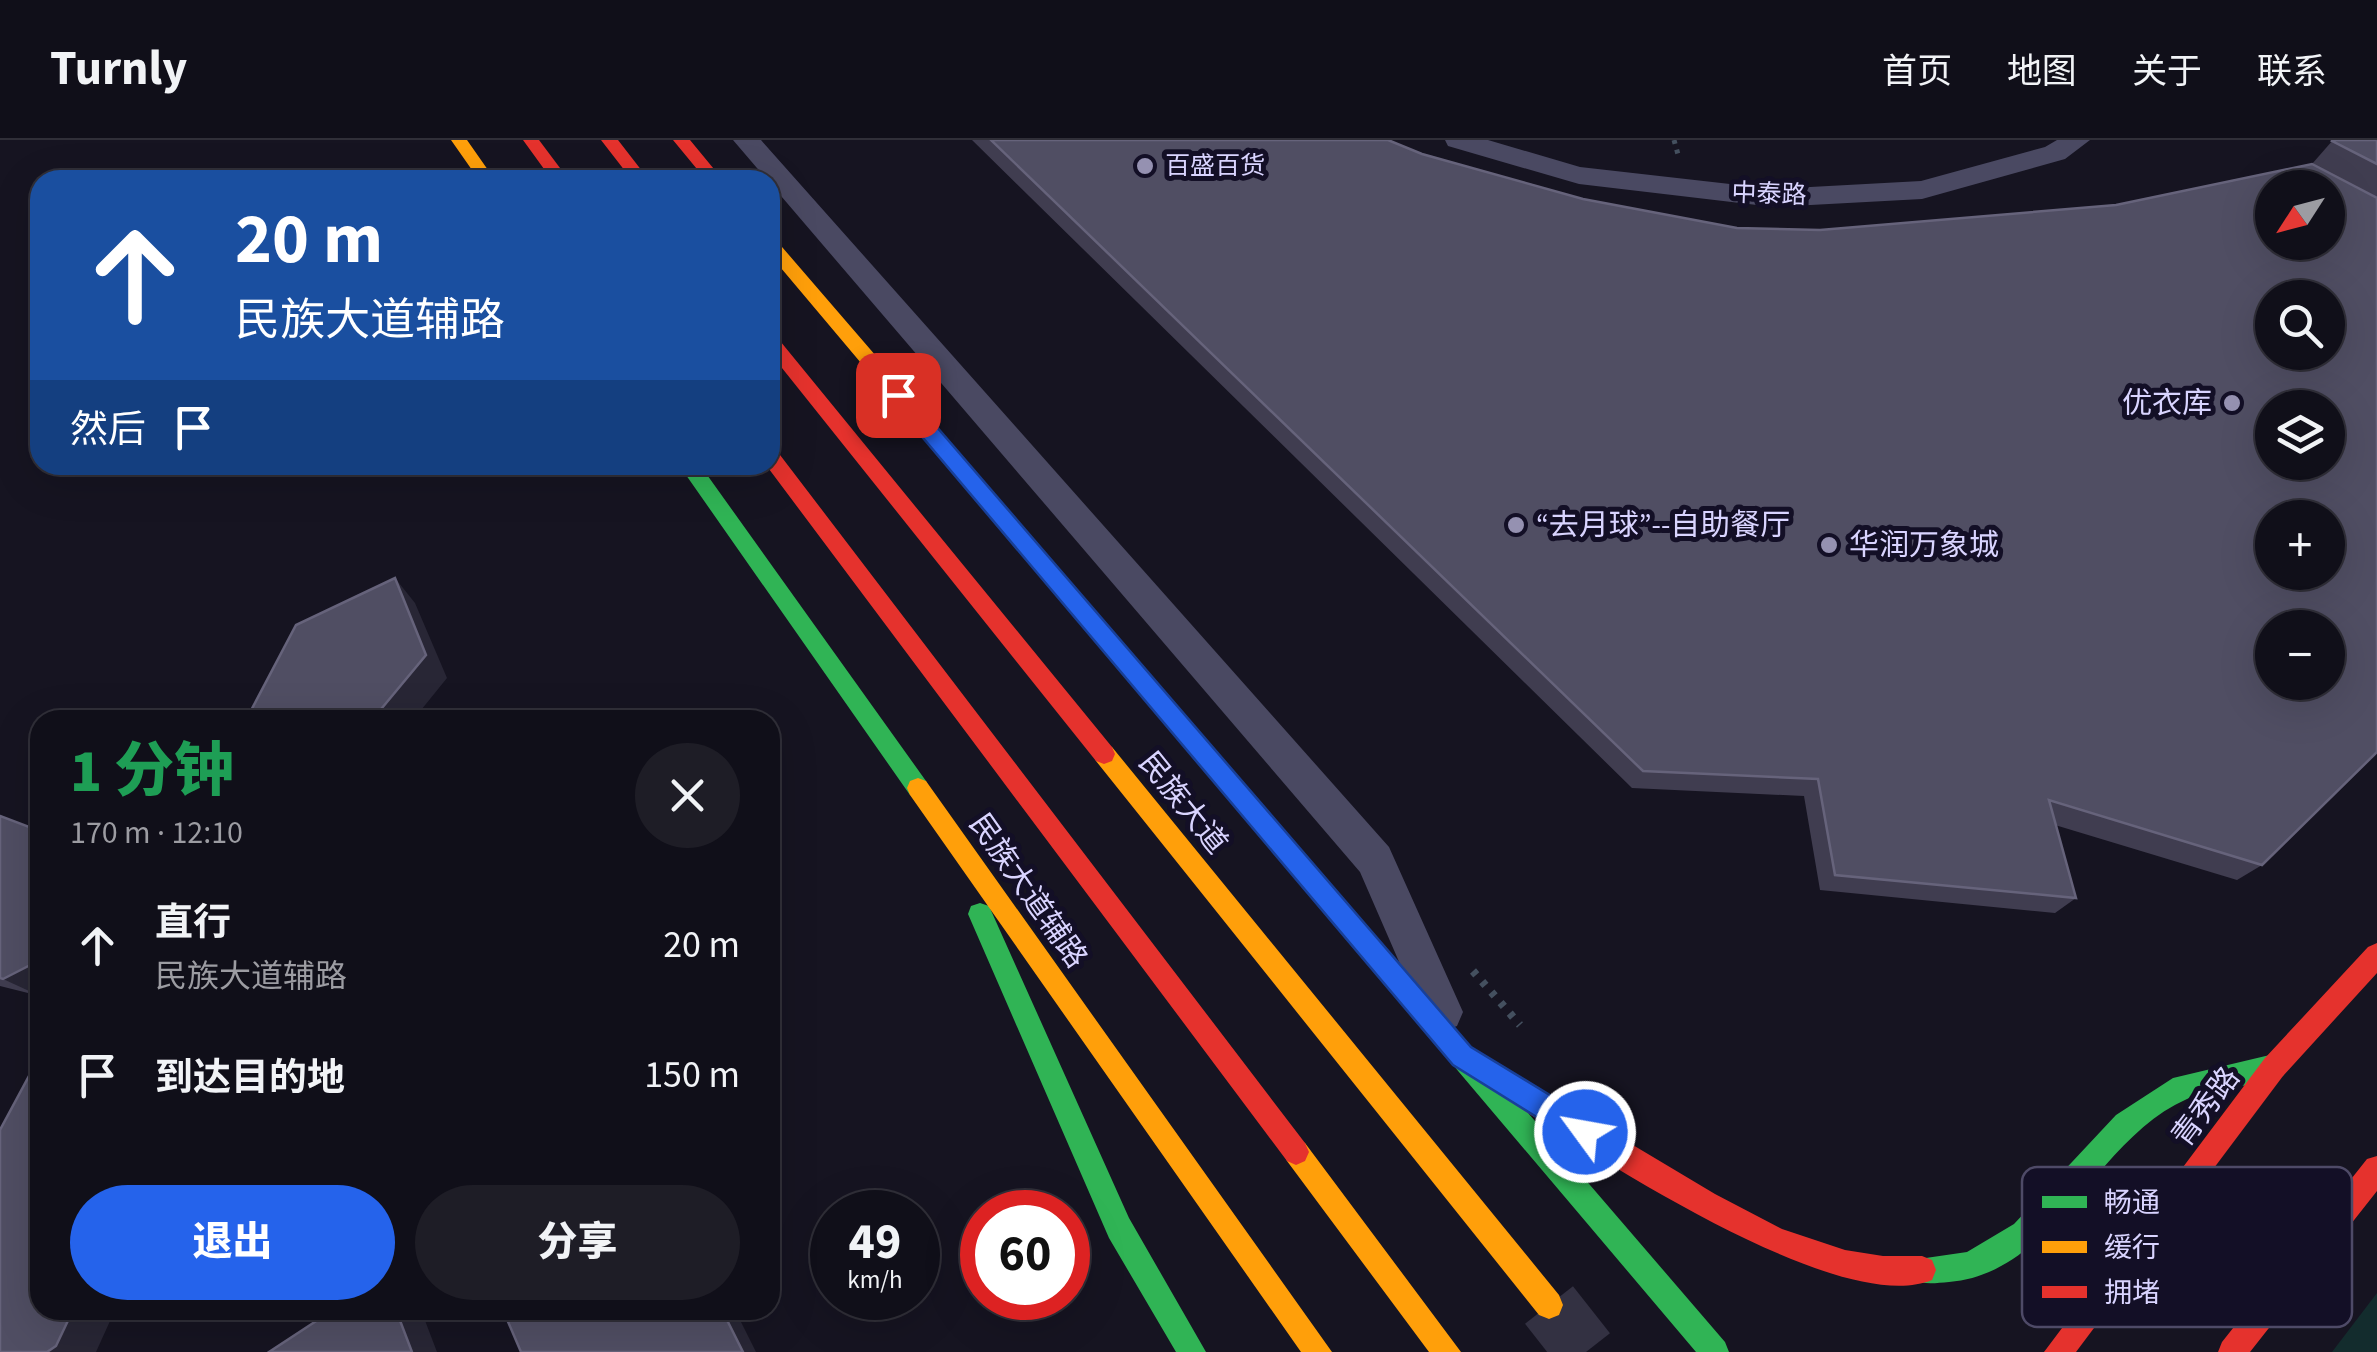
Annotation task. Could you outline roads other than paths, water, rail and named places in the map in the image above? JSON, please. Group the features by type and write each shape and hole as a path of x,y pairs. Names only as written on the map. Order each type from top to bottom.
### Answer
{"main road":[{"path":"459,140 480,170"},
{"path":"531,140 554,170"},
{"path":"609,140 633,170"},
{"path":"681,140 706,170"},
{"path":"780,256 1714,1352"},
{"name":"民族大道","path":"780,352 1548,1305"},
{"path":"780,469 1447,1352"},
{"name":"民族大道辅路","path":"696,475 1318,1352"},
{"path":"935,812 1118,1228 1192,1352"},
{"name":"青秀路","path":"2198,1167 2274,1067 2377,954"},
{"path":"1462,1056 1762,1237 1822,1259 1892,1272 1970,1266 2022,1235"},
{"path":"2086,1167 2125,1124 2182,1087 2274,1067"},
{"path":"2352,1200 2377,1168"},
{"path":"1631,1254 1661,1322"},
{"name":"青秀路","path":"2058,1352 2077,1327"},
{"path":"2232,1352 2252,1327"}],"street":[{"path":"746,140 772,170"},
{"name":"中泰路","path":"1458,140 1580,175 1774,198 1922,190 2055,154 2077,140"},
{"path":"780,179 1376,860 1462,1056"}],"tunnel":[{"path":"1549,1305 1586,1352"}],"place":[{"name":"百盛百货","path":"1145,166"},
{"name":"优衣库","path":"2232,403"},
{"name":"“去月球”--自助餐厅","path":"1516,525"},
{"name":"华润万象城","path":"1829,545"}]}
